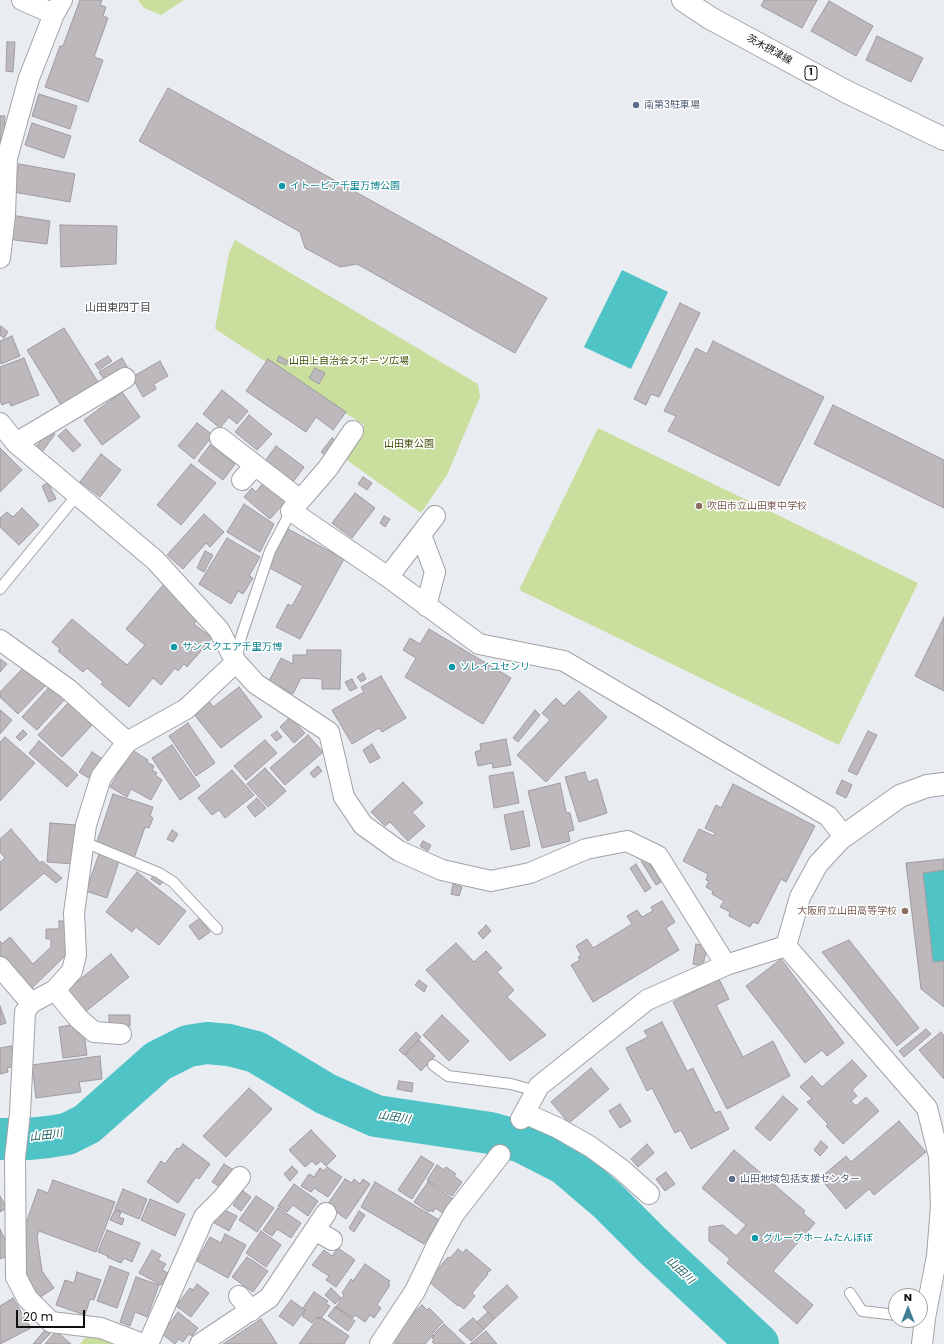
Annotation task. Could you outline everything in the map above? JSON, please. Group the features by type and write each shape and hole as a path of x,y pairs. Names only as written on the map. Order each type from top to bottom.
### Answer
{"main road":[{"name":"茨木摂津線","path":"683,0 710,18 845,91 944,139"},
{"path":"844,836 900,796 927,786 944,784"}],"street":[{"path":"0,258 5,215 4,158 29,78 58,7 22,0"},
{"path":"16,443 125,378"},
{"path":"0,423 16,443 155,560 219,630 236,662 256,684 329,732 344,797 363,825 399,851 442,870 491,881 530,873 586,849 627,841 658,856 726,965"},
{"path":"295,505 328,468 353,431"},
{"path":"220,438 255,465 295,505 426,606 479,644 564,661 828,816 844,836 818,864 800,897 786,946"},
{"path":"242,480 255,465"},
{"path":"388,577 435,516"},
{"path":"421,535 435,572 426,606"},
{"path":"0,640 68,689 127,742"},
{"path":"143,1344 101,1328 51,1322 8,1279 15,1158 20,1113 24,1012 31,1003 55,990 72,971 76,955 74,913 86,825 101,777 127,742 186,708 236,662"},
{"path":"649,1194 621,1169 591,1147 558,1128 522,1116 539,1086 647,1000 726,965 786,946"},
{"path":"786,946 927,1108 939,1156 941,1206 936,1256 928,1291"},
{"path":"0,967 31,1003"},
{"path":"55,990 79,1019 94,1032 122,1034"},
{"path":"380,1344 415,1292 454,1214 500,1155"},
{"path":"148,1344 204,1217 222,1199 240,1177"},
{"path":"200,1344 245,1304 269,1298 326,1213"},
{"path":"315,1230 332,1240"},
{"path":"922,1328 922,1344"}],"lane":[{"path":"0,589 77,495"},
{"path":"236,662 241,637 270,551 295,505"},
{"path":"84,842 160,872 173,882 216,929"},
{"path":"432,1065 448,1076 511,1084 536,1091"},
{"path":"850,1293 862,1311 888,1314"}],"green space":[{"path":"138,0 184,0 161,15 144,8"},
{"path":"235,240 478,384 480,397 447,475 421,513 344,458 364,425 215,329 229,253"},
{"path":"598,428 918,583 839,745 519,590"},
{"path":"89,1333 123,1344 80,1344"}],"water":[{"path":"622,270 668,292 631,369 584,347"},
{"path":"944,870 944,961 933,962 923,873"}],"building":[{"path":"80,0 102,0 100,5 106,7 103,16 108,18 94,57 103,60 88,102 45,87 60,46 63,46"},
{"path":"764,0 817,0 802,28 761,6"},
{"path":"829,1 873,26 856,56 811,31"},
{"path":"877,36 923,58 911,82 866,60"},
{"path":"7,42 15,42 13,72 6,71"},
{"name":"イトーピア千里万博公園","path":"168,88 547,298 515,353 357,264 340,267 305,248 300,232 139,141"},
{"path":"39,94 77,106 70,129 32,116"},
{"path":"0,116 5,116 3,146 0,145"},
{"path":"32,123 71,136 64,158 25,145"},
{"path":"19,164 75,174 70,202 14,192"},
{"path":"10,215 50,221 47,244 7,239"},
{"path":"60,225 117,226 116,264 61,267"},
{"path":"680,303 700,313 659,397 651,394 646,405 634,399"},
{"path":"1,326 8,332 4,338 0,335"},
{"path":"64,328 98,382 61,405 27,350"},
{"path":"12,336 20,356 1,364 0,341"},
{"path":"713,341 824,397 779,486 668,431 676,416 664,411 696,348 707,354"},
{"path":"108,356 112,361 99,370 95,364"},
{"path":"279,356 288,361 286,365 277,361"},
{"path":"24,358 39,395 11,406 9,402 2,405 0,401 0,367"},
{"path":"122,358 129,370 107,384 99,372"},
{"path":"268,359 346,412 333,430 316,417 306,432 246,391"},
{"path":"160,361 168,376 154,384 156,389 143,397 132,377"},
{"path":"315,368 325,373 319,384 309,378"},
{"path":"222,390 248,411 237,424 229,417 220,428 203,414"},
{"path":"122,392 140,417 102,445 84,420"},
{"path":"833,405 944,460 944,508 814,444"},
{"path":"249,415 272,434 257,450 235,432"},
{"path":"197,423 213,435 194,459 178,446"},
{"path":"66,429 81,445 73,452 58,436"},
{"path":"48,430 55,434 42,452 34,450"},
{"path":"332,438 338,442 327,457 321,452"},
{"path":"210,445 235,464 223,480 198,461"},
{"path":"276,446 304,467 293,482 265,461"},
{"path":"0,448 22,470 0,492"},
{"path":"101,454 121,470 100,497 80,482"},
{"path":"191,464 216,483 181,525 157,505"},
{"path":"363,477 372,483 367,490 358,484"},
{"path":"48,483 56,499 49,502 42,486"},
{"path":"263,483 285,502 270,519 244,497 252,488 256,492"},
{"path":"355,493 375,508 352,538 332,523"},
{"path":"244,504 274,524 260,552 227,532"},
{"path":"22,508 39,525 19,545 0,527 0,518 7,512 13,517"},
{"path":"204,514 224,532 210,547 206,543 183,569 167,555"},
{"path":"384,516 390,519 385,527 380,523"},
{"path":"288,529 344,559 300,639 276,627 288,604 292,606 303,586 268,567"},
{"path":"227,538 260,557 249,576 253,578 243,594 238,591 231,604 199,584"},
{"path":"205,551 213,555 204,572 197,568"},
{"name":"サンスクエア千里万博","path":"163,585 183,602 181,605 198,619 194,624 212,638 187,667 184,664 178,671 175,668 161,685 153,678 129,707 101,684 103,682 87,668 83,672 58,651 60,649 52,642 72,619 127,665 145,645 126,629"},
{"path":"944,617 944,691 915,676"},
{"name":"ソレイユセンリ","path":"429,629 511,678 483,724 405,677 416,658 403,650 410,638 420,644"},
{"path":"307,650 341,650 340,689 322,689 322,679 301,678 293,694 269,681 281,658 293,664 293,655 307,655"},
{"path":"0,659 7,664 0,672"},
{"path":"24,667 45,686 18,714 0,697 0,692"},
{"path":"363,673 366,679 361,682 357,677"},
{"path":"381,676 406,718 382,732 379,728 352,744 332,710 364,692 361,687"},
{"path":"352,679 357,688 350,691 345,682"},
{"path":"52,684 67,697 37,730 22,717"},
{"path":"239,687 262,717 221,748 193,713 209,701 213,707"},
{"path":"579,691 607,717 546,782 517,755 550,720 542,713 556,698 564,706"},
{"path":"69,702 92,725 62,757 38,735"},
{"path":"0,710 12,720 0,734"},
{"path":"535,710 540,715 518,742 513,738"},
{"path":"290,717 305,733 294,743 280,727"},
{"path":"188,723 215,763 196,776 169,736"},
{"path":"23,730 27,734 20,741 16,737"},
{"path":"277,731 282,737 276,741 271,735"},
{"path":"868,731 877,735 857,775 848,771"},
{"path":"308,735 323,752 285,785 270,768"},
{"path":"5,737 35,763 0,801 0,742"},
{"path":"506,739 511,765 493,768 492,763 478,766 475,752 481,750 480,744"},
{"path":"265,740 277,753 246,780 234,766"},
{"path":"39,741 78,775 67,787 29,753"},
{"path":"372,744 380,758 370,763 363,750"},
{"path":"172,745 200,786 180,800 152,758"},
{"path":"132,750 148,760 147,762 154,766 152,770 157,773 155,775 162,780 151,800 131,789 127,797 110,787"},
{"path":"92,752 104,760 92,780 79,772"},
{"path":"318,766 322,771 314,778 310,773"},
{"path":"265,768 286,791 268,807 247,784"},
{"path":"232,770 254,795 225,818 219,810 212,815 198,798"},
{"path":"513,772 519,803 494,808 489,776"},
{"path":"585,772 588,782 597,779 607,813 579,822 565,777"},
{"path":"842,780 852,785 846,798 836,793"},
{"path":"403,782 423,803 412,812 425,826 408,841 390,822 385,826 371,812"},
{"path":"560,783 566,812 570,813 574,830 568,832 570,841 542,848 528,791"},
{"path":"733,784 815,826 786,882 781,879 758,924 753,922 750,927 729,916 730,912 720,907 724,901 712,894 713,891 706,887 709,881 706,880 708,874 683,861 699,829 714,836 715,833 705,828 716,805 721,808"},
{"path":"113,794 153,807 150,816 153,818 149,828 145,827 134,858 96,845"},
{"path":"257,798 266,808 255,817 247,807"},
{"path":"523,811 530,846 511,850 504,815"},
{"path":"50,823 77,825 75,864 47,862"},
{"path":"11,829 40,863 42,861 62,878 56,883 44,873 0,911 0,862 5,858 0,852 0,839"},
{"path":"172,830 178,834 173,842 167,839"},
{"path":"423,841 431,845 428,851 420,846"},
{"path":"99,854 119,861 107,898 86,891"},
{"path":"646,858 661,882 656,885 641,861"},
{"path":"944,859 944,870 923,873 933,962 944,961 944,1007 921,989 906,863"},
{"path":"636,864 651,888 645,892 630,868"},
{"path":"137,872 186,911 159,945 136,927 132,932 106,912"},
{"path":"154,875 164,881 160,885 151,879"},
{"path":"453,884 462,887 459,896 451,894"},
{"path":"662,901 675,922 666,928 679,950 593,1002 571,965 580,960 578,957 581,955 576,946 587,939 593,948 632,924 627,916 637,910 642,917 653,911 651,907"},
{"path":"200,918 210,932 199,940 189,926"},
{"path":"59,921 67,921 69,952 30,990 0,958 0,941 2,944 10,937 33,964 51,947 51,939 46,939 46,929 59,929"},
{"path":"486,925 491,931 483,939 478,933"},
{"path":"849,940 919,1028 897,1046 822,952"},
{"path":"456,943 474,962 486,951 502,968 497,972 514,990 507,997 546,1035 510,1061 426,970"},
{"path":"696,944 707,946 703,966 693,964"},
{"path":"111,954 129,977 85,1012 67,990"},
{"path":"781,959 844,1043 827,1056 822,1050 805,1063 746,986"},
{"path":"719,979 729,999 716,1005 743,1057 773,1041 790,1076 727,1109 673,1002"},
{"path":"419,980 427,986 424,992 415,985"},
{"path":"0,1006 6,1023 0,1025"},
{"path":"109,1015 130,1015 130,1026 109,1026"},
{"path":"442,1015 469,1041 449,1061 423,1035"},
{"path":"662,1022 687,1071 693,1068 715,1113 720,1111 729,1129 691,1149 681,1130 675,1133 652,1088 647,1091 626,1048 648,1037 644,1031"},
{"path":"77,1024 78,1034 84,1033 87,1055 63,1058 59,1027"},
{"path":"926,1029 931,1034 904,1057 899,1051"},
{"path":"416,1032 421,1037 404,1055 399,1050"},
{"path":"941,1032 944,1036 944,1079 919,1050"},
{"path":"419,1040 435,1056 421,1071 405,1055"},
{"path":"11,1046 16,1066 7,1068 8,1072 0,1074 0,1048"},
{"path":"100,1056 102,1079 79,1082 81,1092 36,1098 32,1065"},
{"path":"852,1060 867,1076 852,1090 857,1096 851,1101 856,1106 866,1097 879,1111 843,1144 826,1126 828,1124 807,1102 812,1099 800,1087 812,1076 822,1087"},
{"path":"591,1068 609,1089 569,1123 551,1102"},
{"path":"399,1081 413,1083 412,1092 397,1089"},
{"path":"249,1088 272,1109 226,1157 203,1136"},
{"path":"783,1096 798,1109 770,1141 755,1128"},
{"path":"620,1104 631,1121 620,1128 609,1111"},
{"path":"899,1121 926,1152 874,1195 869,1189 846,1209 820,1178 846,1156 851,1162"},
{"path":"311,1130 336,1156 326,1166 321,1161 316,1165 312,1161 305,1167 289,1150"},
{"path":"821,1141 828,1147 820,1156 814,1150"},
{"path":"183,1144 210,1164 199,1179 196,1177 178,1203 147,1182 161,1161 165,1164 177,1148 179,1149"},
{"path":"647,1144 654,1153 638,1167 631,1159"},
{"name":"グループホームたんぽぽ","path":"734,1150 805,1211 803,1213 815,1223 773,1271 813,1305 797,1324 727,1263 730,1259 709,1241 709,1227 723,1225 736,1236 746,1225 702,1188"},
{"path":"421,1156 434,1164 412,1199 398,1190"},
{"path":"224,1164 237,1172 225,1190 212,1182"},
{"path":"437,1165 444,1170 446,1167 456,1174 454,1176 462,1182 452,1196 427,1180"},
{"path":"292,1166 298,1172 290,1181 284,1174"},
{"path":"327,1167 342,1177 328,1197 314,1188 311,1192 301,1186 309,1174 314,1177 320,1168 324,1171"},
{"path":"666,1172 675,1184 665,1191 656,1179"},
{"path":"345,1179 352,1183 354,1179 360,1184 363,1179 370,1184 346,1219 327,1205"},
{"path":"53,1180 115,1202 96,1252 39,1231 37,1236 42,1271 54,1288 39,1298 27,1281 24,1229 38,1189 48,1193"},
{"path":"375,1182 439,1220 424,1244 361,1207"},
{"path":"428,1182 453,1199 443,1213 435,1208 433,1212 430,1210 429,1212 414,1202"},
{"path":"294,1184 318,1201 308,1216 293,1205 287,1212 278,1206"},
{"path":"123,1189 147,1199 139,1219 115,1209"},
{"path":"243,1191 251,1197 241,1211 233,1205"},
{"path":"0,1196 7,1208 0,1212"},
{"path":"256,1196 274,1208 257,1232 239,1220"},
{"path":"150,1199 185,1214 175,1236 141,1220"},
{"path":"220,1208 237,1216 229,1231 209,1220"},
{"path":"278,1208 301,1223 291,1238 277,1229 272,1236 263,1230"},
{"path":"115,1210 121,1212 119,1217 124,1219 122,1225 110,1220"},
{"path":"359,1211 365,1215 354,1232 349,1228"},
{"path":"0,1229 10,1255 0,1259"},
{"path":"107,1230 140,1243 132,1262 124,1258 121,1263 98,1252"},
{"path":"261,1231 281,1245 266,1267 246,1253"},
{"path":"225,1234 246,1245 228,1278 197,1261 210,1237 221,1243"},
{"path":"338,1248 355,1260 336,1287 326,1280 329,1276 312,1265 324,1250 332,1256"},
{"path":"458,1249 463,1253 466,1249 491,1270 472,1293 475,1296 464,1309 459,1305 458,1306 428,1281 448,1257 450,1258"},
{"path":"152,1250 161,1255 158,1260 166,1264 162,1270 168,1273 161,1285 139,1273"},
{"path":"247,1257 268,1271 253,1292 232,1277"},
{"path":"365,1264 390,1281 388,1284 390,1285 377,1305 381,1308 374,1318 370,1315 365,1322 355,1315 353,1318 336,1307 344,1295 342,1293 351,1279 353,1281"},
{"path":"110,1266 129,1273 117,1308 97,1301"},
{"path":"77,1272 101,1280 94,1300 90,1299 85,1315 56,1305 65,1280 74,1283"},
{"path":"136,1277 159,1285 147,1317 135,1312 130,1326 120,1322"},
{"path":"197,1284 209,1293 191,1317 176,1306 190,1288 193,1290"},
{"path":"507,1285 518,1297 494,1319 483,1307"},
{"path":"331,1288 341,1298 335,1304 325,1295"},
{"path":"314,1292 328,1301 326,1304 330,1306 322,1317 316,1318 312,1323 302,1316 306,1310 303,1308"},
{"path":"13,1298 31,1328 0,1344 0,1306"},
{"path":"291,1300 305,1310 293,1326 279,1316"},
{"path":"422,1305 427,1310 429,1308 443,1322 433,1333 413,1313"},
{"path":"335,1307 355,1321 348,1331 328,1316"},
{"path":"178,1312 198,1328 192,1336 189,1334 183,1342 179,1339 175,1344 162,1334"},
{"path":"488,1312 494,1319 484,1329 477,1322"},
{"path":"413,1315 433,1335 425,1344 396,1344 390,1339"},
{"path":"322,1318 349,1336 344,1344 299,1344 317,1319"},
{"path":"473,1318 484,1329 471,1341 459,1330"},
{"path":"261,1319 277,1344 223,1344"},
{"path":"444,1324 465,1344 435,1344 432,1342 434,1340 432,1338 434,1334"},
{"path":"45,1330 50,1334 40,1344 33,1344"},
{"path":"56,1331 71,1344 45,1344"},
{"path":"486,1331 497,1344 470,1344"}],"waterway":[{"name":"山田川","path":"0,1139 28,1139 67,1134 87,1124 158,1061 188,1046 207,1043 229,1045 256,1052 326,1094 376,1116 490,1133 522,1142 565,1164 607,1200 652,1245 758,1344"}],"place":[{"name":"南第3駐車場","path":"636,105"},
{"name":"イトーピア千里万博公園","path":"282,186"},
{"name":"吹田市立山田東中学校","path":"699,506"},
{"name":"サンスクエア千里万博","path":"174,647"},
{"name":"ソレイユセンリ","path":"452,667"},
{"name":"大阪府立山田高等学校","path":"905,911"},
{"name":"山田地域包括支援センター","path":"732,1179"},
{"name":"グループホームたんぽぽ","path":"755,1238"}],"district":[{"name":"山田東四丁目","path":"118,308"}],"park label":[{"name":"山田上自治会スポーツ広場","path":"349,361"},
{"name":"山田東公園","path":"409,444"}]}
